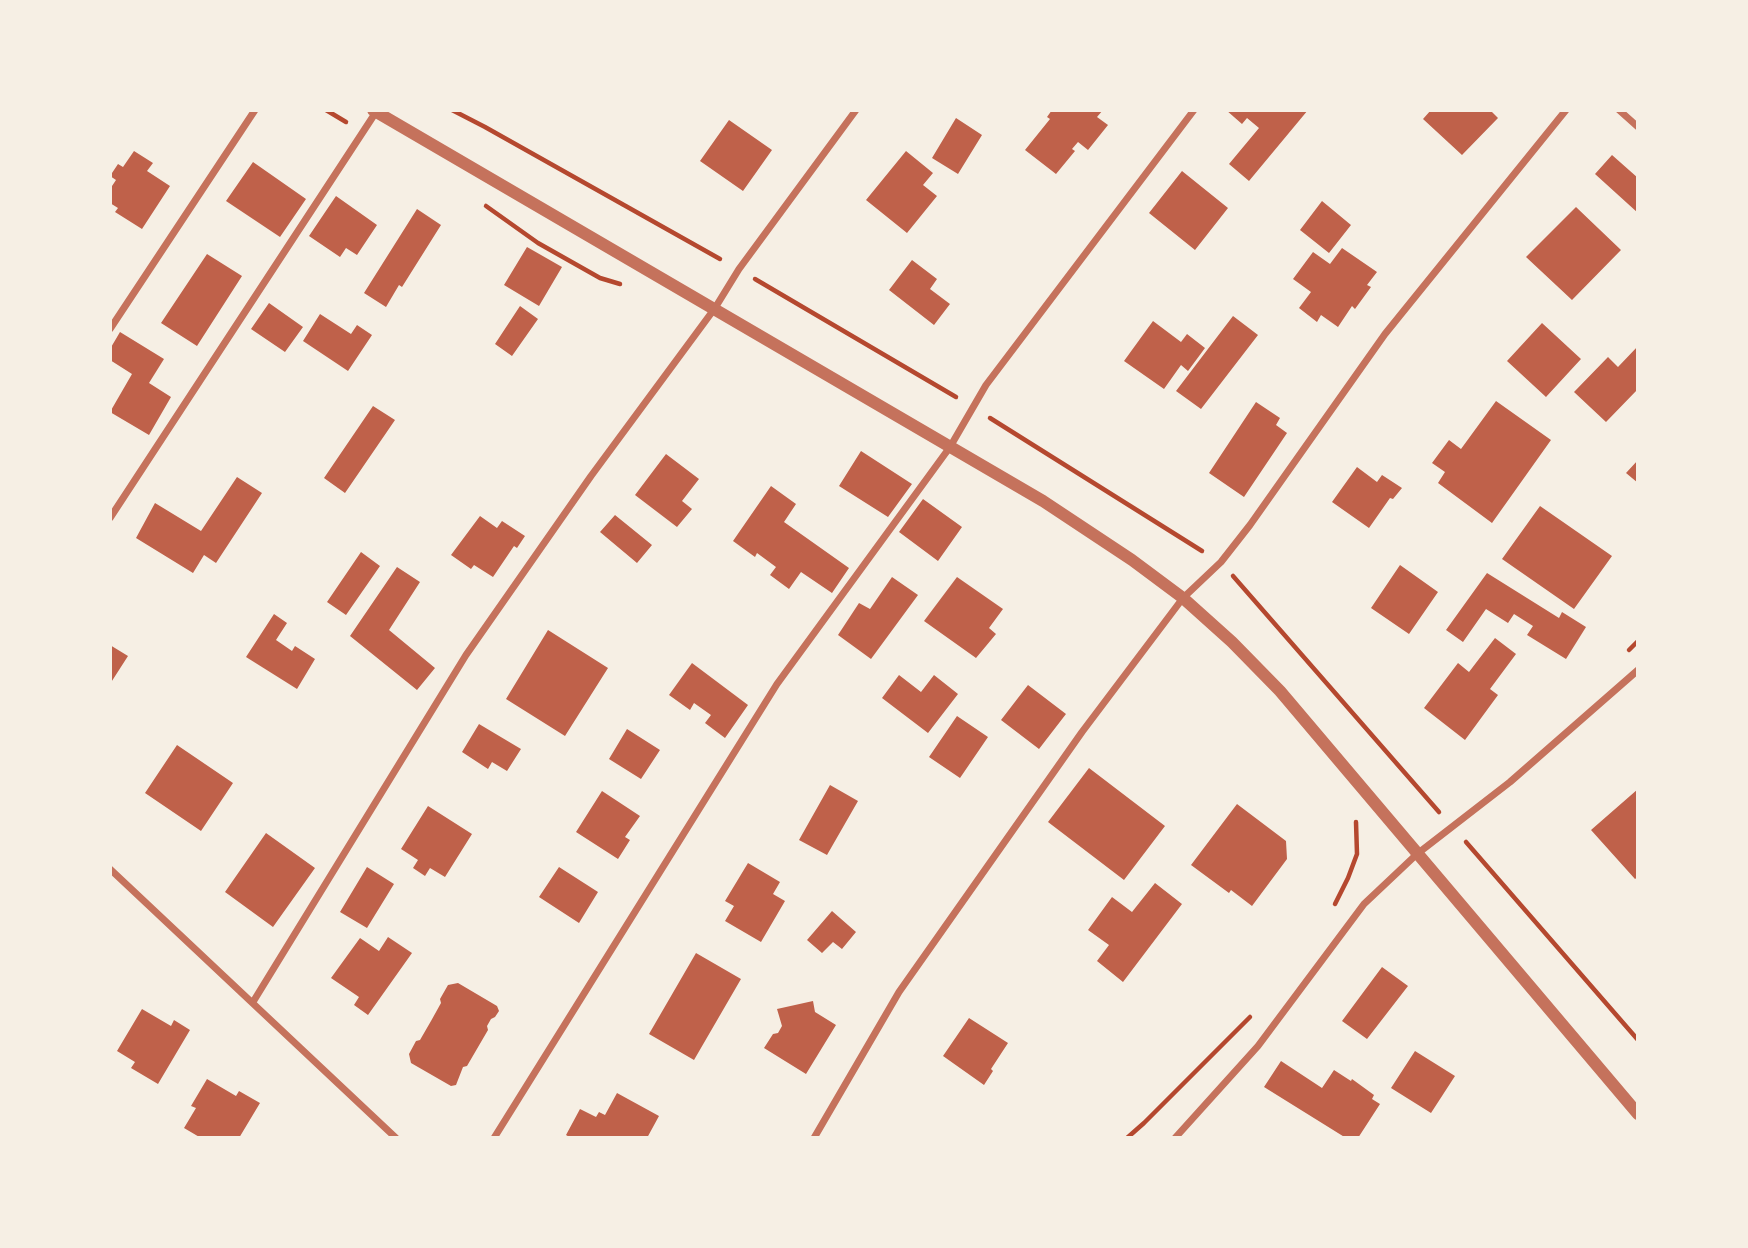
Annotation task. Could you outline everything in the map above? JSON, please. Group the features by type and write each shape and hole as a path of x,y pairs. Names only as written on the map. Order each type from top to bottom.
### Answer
{"street":[{"path":"110,329 255,110"},
{"path":"253,1002 466,655 715,308 739,269 856,110"},
{"path":"494,1138 777,684 950,447 986,385 1194,110"},
{"path":"814,1138 899,992 1082,732 1183,598 1221,562 1250,525 1385,334 1566,110"},
{"path":"1619,110 1638,127"},
{"path":"110,518 363,132 382,113 463,163 1043,500 1183,598 1232,642 1280,691 1638,1114"},
{"path":"1175,1138 1258,1046 1364,904 1418,854 1510,782 1638,670"},
{"path":"110,869 396,1138"}],"path":[{"path":"326,110 363,132"},
{"path":"479,202 538,243 600,278 624,285"},
{"path":"1351,816 1364,832"},
{"path":"1333,907 1357,854 1356,822"},
{"path":"1127,1138 1154,1114 1254,1011"}],"building":[{"path":"1052,110 1103,110 1097,117 1108,125 1088,150 1078,142 1072,149 1075,151 1056,174 1025,150 1050,119 1047,117"},
{"path":"1226,110 1308,110 1249,181 1229,164 1259,128 1247,118 1242,124"},
{"path":"1431,110 1490,110 1498,118 1462,155 1423,119"},
{"path":"956,118 982,135 958,174 932,158"},
{"path":"729,120 772,150 743,191 700,161"},
{"path":"134,151 153,163 147,171 170,186 142,229 115,212 118,208 110,203 110,189 116,180 110,176 118,164 123,167"},
{"path":"906,151 933,173 923,185 937,196 907,233 866,200"},
{"path":"1612,155 1638,178 1638,213 1595,174"},
{"path":"253,162 306,199 280,237 226,201"},
{"path":"1182,171 1228,208 1195,250 1149,213"},
{"path":"336,196 377,225 357,255 346,248 340,257 309,236"},
{"path":"1322,201 1351,225 1329,253 1300,230"},
{"path":"1576,207 1621,250 1572,300 1526,257"},
{"path":"417,209 441,225 402,287 399,285 386,307 364,293"},
{"path":"527,247 562,267 539,306 504,285"},
{"path":"1342,248 1377,272 1367,285 1371,287 1355,309 1352,306 1338,327 1321,315 1317,322 1299,308 1311,292 1293,279 1313,252 1330,264"},
{"path":"207,254 242,276 197,346 161,323"},
{"path":"912,260 937,279 930,289 950,304 934,325 889,290"},
{"path":"269,303 303,327 285,352 251,329"},
{"path":"520,306 538,319 512,356 495,344"},
{"path":"320,314 351,334 357,325 372,335 348,371 303,341"},
{"path":"1233,316 1258,335 1201,409 1176,391"},
{"path":"1153,321 1181,342 1187,334 1205,348 1188,371 1181,365 1164,389 1124,361"},
{"path":"1542,323 1581,359 1546,397 1507,361"},
{"path":"120,332 164,359 149,383 171,397 149,435 110,412 132,374 110,360 110,349"},
{"path":"1638,346 1638,389 1606,422 1574,392 1608,357 1618,367"},
{"path":"1496,401 1551,440 1492,523 1438,483 1445,472 1432,463 1449,440 1461,449"},
{"path":"1256,402 1280,418 1276,425 1287,433 1244,497 1209,473"},
{"path":"373,406 395,420 345,493 324,478"},
{"path":"861,451 912,484 888,517 839,486"},
{"path":"666,454 699,479 682,501 692,509 677,527 635,495"},
{"path":"1638,460 1638,483 1626,473"},
{"path":"1357,467 1377,482 1382,475 1402,488 1393,499 1390,498 1369,528 1332,502"},
{"path":"237,477 262,493 216,563 204,555 193,573 136,538 155,503 201,531"},
{"path":"771,486 796,504 784,522 849,568 832,593 801,572 789,589 770,575 776,567 757,553 755,557 733,541"},
{"path":"923,499 962,527 938,561 899,532"},
{"path":"1540,506 1612,556 1574,609 1502,559"},
{"path":"615,515 652,545 637,563 600,532"},
{"path":"480,516 497,528 502,521 525,536 517,548 514,546 493,577 474,565 471,569 451,555"},
{"path":"361,552 380,566 346,615 327,602"},
{"path":"1400,565 1438,592 1409,634 1371,608"},
{"path":"397,567 420,582 389,630 435,668 417,690 350,636"},
{"path":"1487,573 1559,618 1562,612 1586,627 1566,659 1527,635 1533,626 1514,614 1508,623 1486,609 1463,642 1446,630"},
{"path":"892,577 918,595 871,659 838,635 859,603 870,609"},
{"path":"957,577 1003,609 989,628 996,634 976,658 924,621"},
{"path":"274,614 287,623 276,640 292,651 295,646 315,659 297,689 246,657"},
{"path":"548,630 608,668 565,736 506,699"},
{"path":"1495,638 1516,654 1490,689 1498,695 1465,740 1424,708 1458,663 1469,672"},
{"path":"110,645 128,656 110,684"},
{"path":"692,663 748,705 725,738 705,723 711,715 694,703 690,710 669,695"},
{"path":"899,675 921,692 934,675 958,694 928,733 882,698"},
{"path":"1028,685 1066,714 1039,749 1001,720"},
{"path":"957,716 988,737 960,778 929,757"},
{"path":"479,724 521,749 507,771 492,762 488,769 462,752"},
{"path":"627,729 660,750 641,779 609,759"},
{"path":"177,745 233,783 201,831 145,793"},
{"path":"1089,768 1165,826 1124,880 1048,822"},
{"path":"830,785 858,801 827,855 799,840"},
{"path":"1638,789 1638,877 1635,879 1591,830"},
{"path":"602,791 640,816 625,837 630,840 618,859 576,832"},
{"path":"1237,804 1286,841 1287,859 1252,906 1191,865"},
{"path":"428,806 472,834 445,877 430,868 425,876 413,868 418,860 401,849"},
{"path":"266,833 315,868 273,927 225,892"},
{"path":"748,863 780,882 773,894 785,901 761,942 725,921 734,906 725,901"},
{"path":"367,867 394,884 367,928 340,912"},
{"path":"559,867 598,892 579,923 539,897"},
{"path":"1155,883 1182,904 1123,982 1097,961 1109,945 1088,930 1112,897 1132,912"},
{"path":"832,911 856,932 842,949 833,942 822,953 807,940"},
{"path":"388,937 412,953 368,1015 354,1005 359,997 331,978 360,938 379,951"},
{"path":"696,953 741,979 694,1060 649,1034"},
{"path":"1382,967 1408,986 1367,1039 1342,1021"},
{"path":"458,983 497,1006 499,1011 491,1019 488,1030 467,1066 463,1067 456,1085 451,1086 411,1063 409,1054 431,1021 448,985"},
{"path":"813,1001 815,1012 836,1025 806,1074 764,1048 782,1026 777,1009"},
{"path":"142,1009 171,1026 174,1020 190,1030 158,1084 131,1068 135,1062 117,1051"},
{"path":"969,1018 1008,1043 984,1085 943,1056"},
{"path":"1415,1051 1455,1076 1431,1113 1391,1088"},
{"path":"1281,1061 1322,1088 1334,1070 1374,1095 1372,1099 1380,1104 1358,1138 1346,1138 1264,1087"},
{"path":"207,1079 236,1096 239,1091 260,1103 239,1138 201,1138 184,1128 196,1108 191,1106"},
{"path":"617,1093 659,1116 647,1138 571,1138 566,1135 580,1109 596,1117 599,1112 605,1115"}]}
